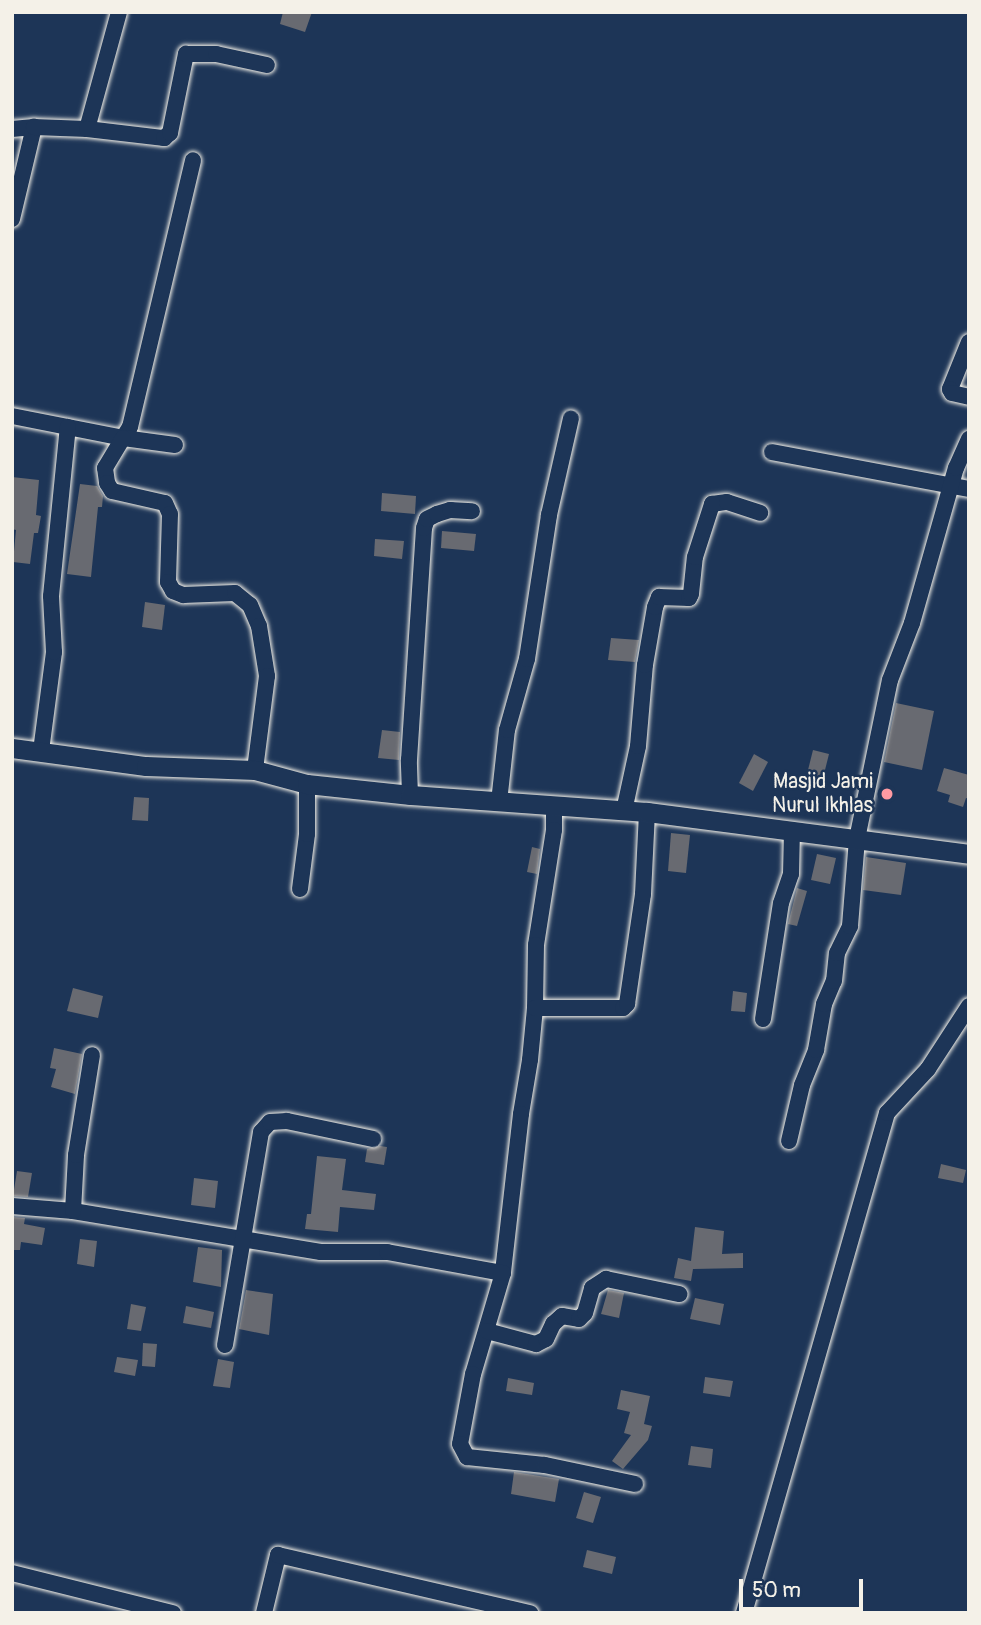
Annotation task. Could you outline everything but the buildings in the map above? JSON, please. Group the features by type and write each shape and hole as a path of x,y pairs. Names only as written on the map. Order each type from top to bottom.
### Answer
{"street":[{"path":"87,129 119,12"},
{"path":"12,129 87,129 156,138 168,136 186,54 216,54 267,65"},
{"path":"12,219 34,127"},
{"path":"193,160 130,427 106,468 107,483 112,491 164,503 170,514 170,589 183,594 235,593 250,605 259,626 267,677 255,770"},
{"path":"969,342 950,389 952,393 969,397"},
{"path":"12,416 123,438 175,445"},
{"path":"499,802 507,730 527,659 549,515 570,418"},
{"path":"41,751 54,652 51,596 68,426"},
{"path":"789,1141 803,1085 816,1050 824,1004 834,981 837,953 850,926 857,839 890,680 912,623 951,485 969,439"},
{"path":"772,452 969,489"},
{"path":"624,811 638,746 645,665 659,597 688,598 691,594 695,557 712,504 727,502 760,513"},
{"path":"410,795 409,760 424,528 427,519 437,514 450,510 472,511"},
{"path":"12,748 146,766 255,770 307,784 410,795 554,808 647,812 969,854"},
{"path":"300,888 307,834 307,784"},
{"path":"554,808 554,830 536,944 536,1008 503,1273 473,1374 461,1436 463,1454 467,1457 545,1465 635,1483"},
{"path":"536,1008 623,1008 627,1004 643,894 647,812"},
{"path":"763,1018 781,903 792,874 792,830"},
{"path":"744,1613 887,1113 928,1069 969,1006"},
{"path":"73,1211 76,1155 92,1055"},
{"path":"225,1345 257,1142 270,1122 287,1121 373,1139"},
{"path":"12,1206 73,1211 321,1252 387,1252 503,1273"},
{"path":"486,1331 536,1344 546,1339 552,1324 562,1316 579,1319 585,1313 592,1288 606,1279 679,1294"},
{"path":"264,1613 278,1555 530,1613"},
{"path":"12,1573 106,1605 173,1613"}],"place":[{"name":"Masjid Jami Nurul Ikhlas","path":"887,794"}]}
